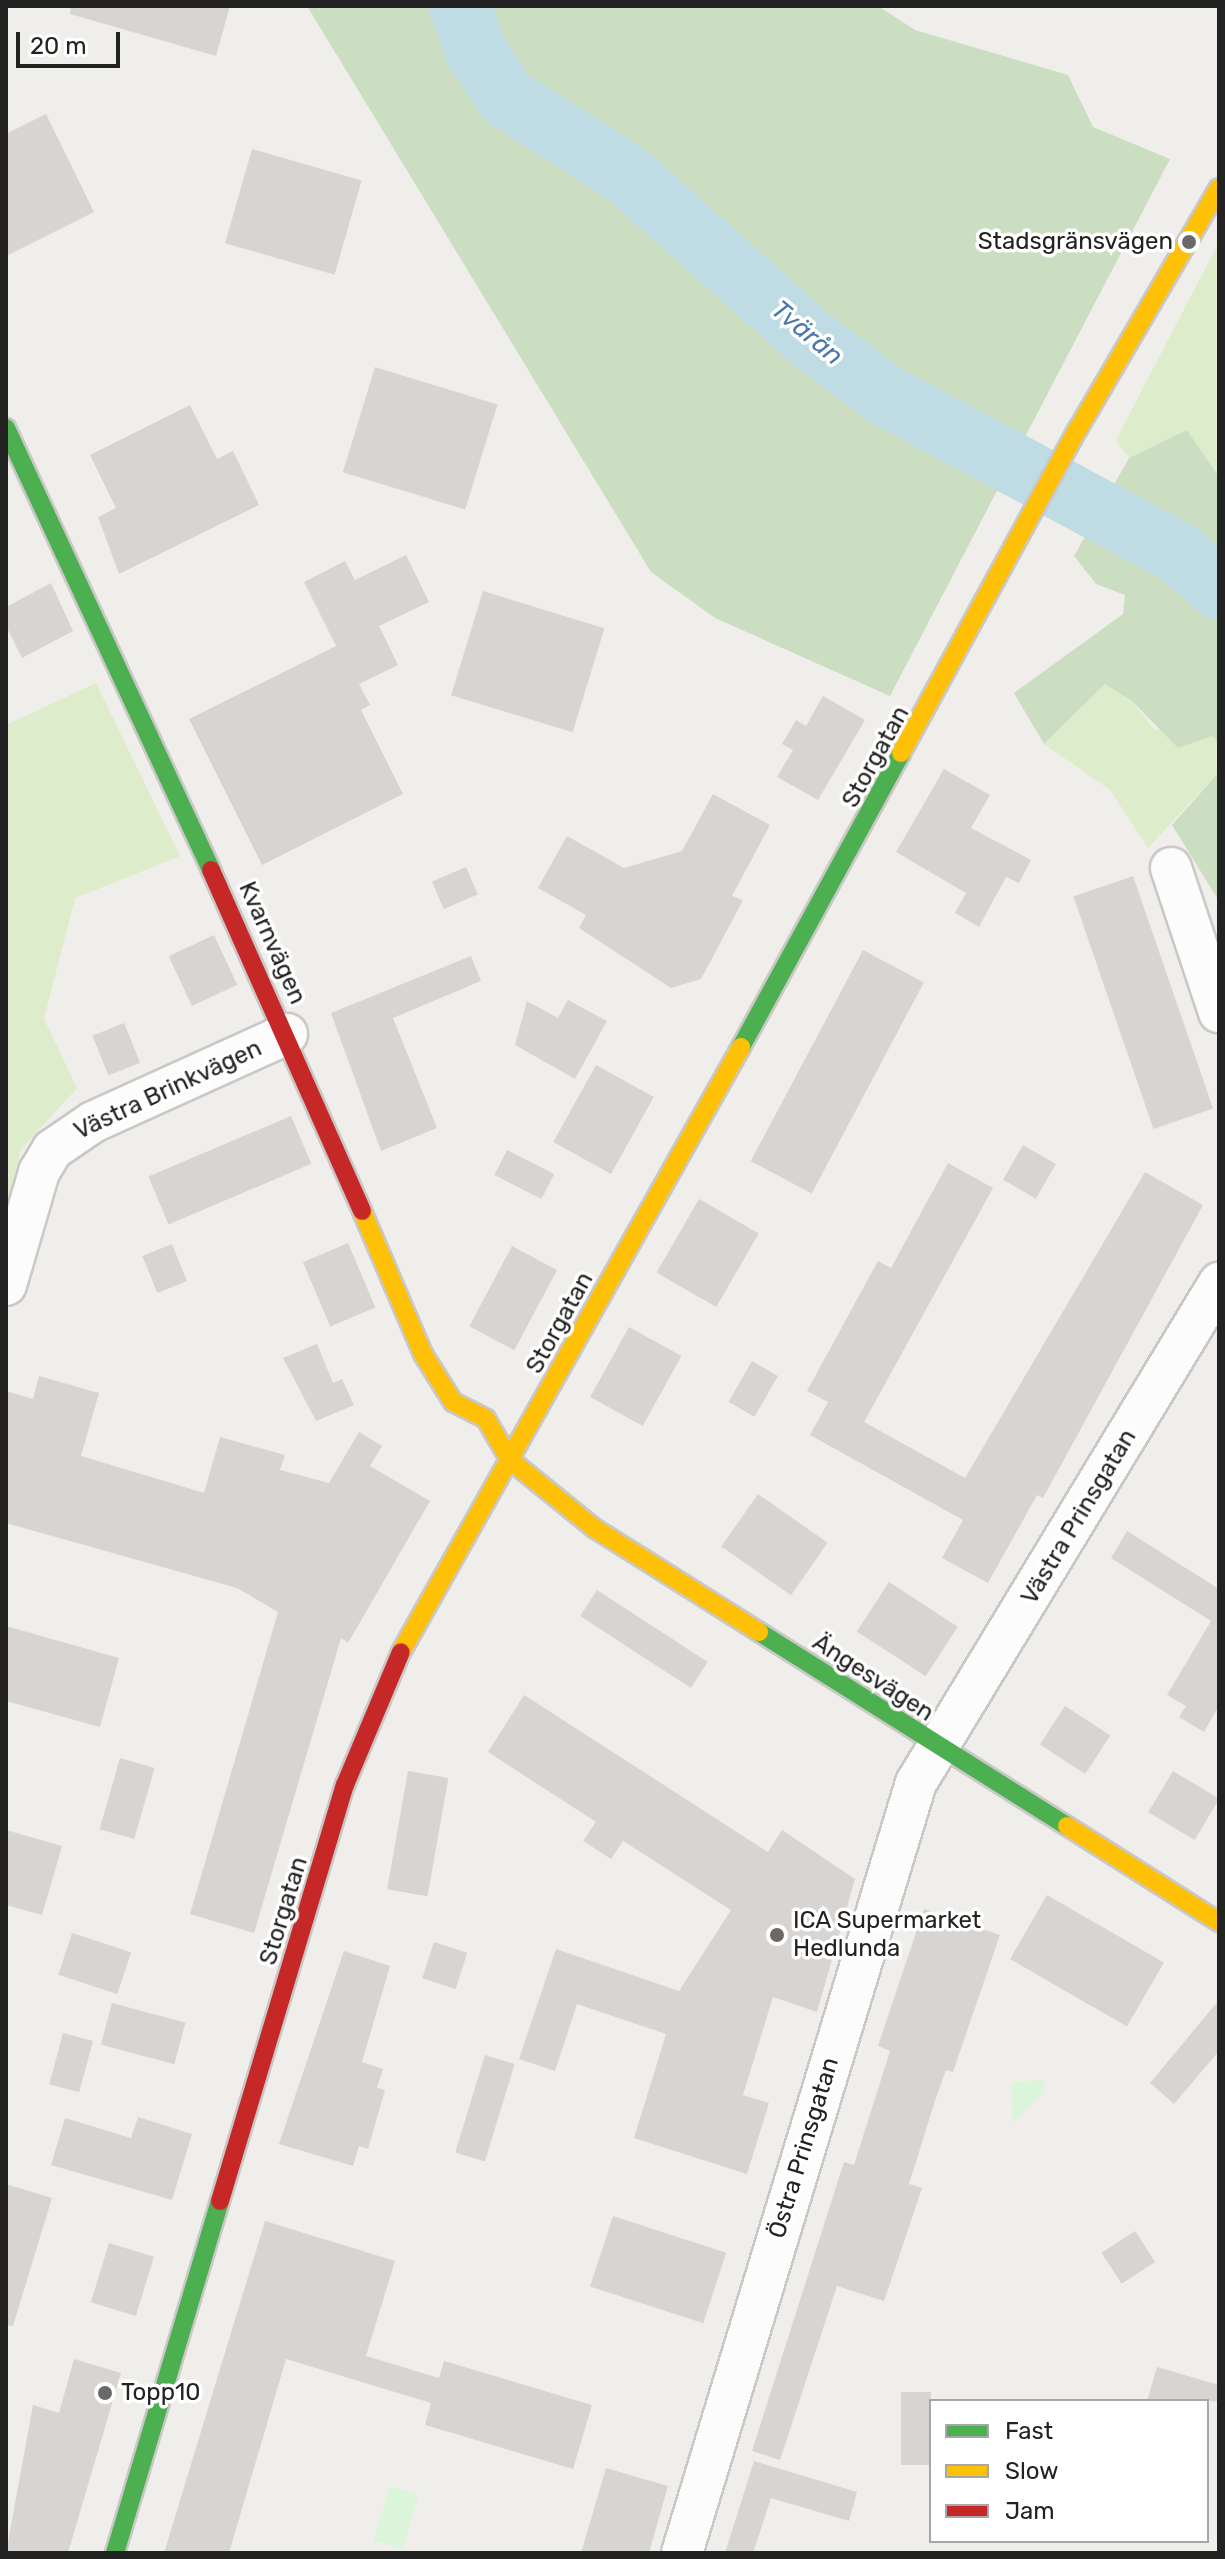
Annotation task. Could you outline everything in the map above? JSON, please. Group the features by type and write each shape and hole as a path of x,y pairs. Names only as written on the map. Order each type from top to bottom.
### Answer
{"street":[{"name":"Storgatan","path":"115,2553 349,1773 412,1626 510,1460 1078,429 1219,188"},
{"name":"Kvarnvägen","path":"6,428 287,1034 433,1374 453,1402 486,1419 510,1460"},
{"path":"1171,868 1219,1012"},
{"name":"Västra Brinkvägen","path":"6,1285 39,1172 52,1150 93,1122 287,1034"},
{"name":"Västra Prinsgatan","path":"937,1748 1219,1283"},
{"name":"Ängesvägen","path":"510,1460 594,1528 937,1748 1219,1922"},
{"name":"Östra Prinsgatan","path":"682,2553 898,1834 937,1748"}],"green space":[{"path":"307,6 878,6 915,30 1068,75 1093,127 1170,159 890,696 715,618 651,572"},
{"path":"1219,242 1219,477 1187,430 1129,458 1116,440"},
{"path":"1187,430 1219,477 1219,743 1212,736 1178,748 1132,701 1105,684 1044,744 1014,693 1123,614 1125,595 1096,584 1074,556 1129,458"},
{"path":"96,683 180,856 75,898 44,1019 77,1088 21,1149 6,1210 6,725"},
{"path":"1105,684 1132,701 1154,729 1212,736 1219,743 1219,772 1148,848 1110,790 1044,744"},
{"path":"1219,772 1219,901 1172,825"},
{"path":"1044,2080 1044,2093 1013,2123 1011,2082"},
{"path":"390,2486 419,2495 402,2549 373,2541"}],"building":[{"path":"71,6 230,6 216,56 70,14"},
{"path":"46,114 94,212 6,256 6,134"},
{"path":"252,149 362,180 335,275 225,243"},
{"path":"375,367 497,404 465,510 343,472"},
{"path":"190,405 217,459 233,451 259,505 119,574 98,517 116,508 90,455"},
{"path":"406,555 429,602 379,626 398,665 359,684 370,705 361,710 403,794 262,865 189,719 336,646 304,582 345,561 355,580"},
{"path":"51,583 73,631 22,658 6,626 6,607"},
{"path":"483,591 604,628 573,732 451,695"},
{"path":"823,696 865,720 818,800 777,777 793,750 782,744 796,720 806,726"},
{"path":"944,769 990,795 971,828 1031,860 1019,883 1006,877 979,927 955,913 966,893 896,852"},
{"path":"713,794 770,825 732,896 743,900 701,979 671,988 579,928 586,915 538,888 567,836 624,868 682,851"},
{"path":"466,867 478,895 444,909 432,881"},
{"path":"1133,876 1213,1109 1154,1129 1073,897"},
{"path":"214,935 237,985 192,1006 169,956"},
{"path":"863,950 924,982 812,1193 751,1161"},
{"path":"471,956 481,981 393,1018 437,1128 381,1151 331,1013"},
{"path":"568,1000 607,1021 575,1079 515,1045 527,1001 558,1018"},
{"path":"124,1023 140,1063 109,1076 92,1036"},
{"path":"596,1065 654,1097 611,1174 553,1142"},
{"path":"291,1116 311,1164 169,1224 148,1177"},
{"path":"1023,1145 1056,1164 1036,1199 1003,1180"},
{"path":"507,1150 554,1174 542,1199 494,1175"},
{"path":"948,1163 993,1188 864,1422 965,1478 1145,1172 1203,1205 1043,1498 1037,1495 988,1583 942,1558 963,1520 810,1435 828,1402 807,1391 878,1261 891,1268"},
{"path":"699,1199 759,1234 716,1307 656,1273"},
{"path":"348,1243 375,1307 330,1327 303,1262"},
{"path":"172,1244 187,1281 157,1293 142,1256"},
{"path":"512,1246 557,1270 514,1350 469,1326"},
{"path":"629,1327 681,1356 643,1426 590,1397"},
{"path":"317,1344 333,1383 342,1379 354,1405 316,1421 283,1358"},
{"path":"752,1361 778,1376 754,1417 728,1402"},
{"path":"39,1376 99,1393 81,1456 204,1493 220,1437 285,1455 280,1470 329,1483 359,1432 382,1446 370,1466 430,1501 348,1643 341,1638 254,1933 190,1914 278,1612 237,1588 6,1523 6,1391 33,1399"},
{"path":"758,1494 828,1543 791,1595 721,1546"},
{"path":"1127,1531 1219,1589 1219,1706 1204,1732 1179,1717 1186,1706 1167,1695 1211,1621 1111,1558"},
{"path":"889,1582 958,1627 926,1676 857,1631"},
{"path":"597,1590 708,1662 691,1688 580,1616"},
{"path":"6,1626 119,1658 100,1727 6,1701"},
{"path":"524,1695 768,1852 782,1830 855,1879 817,2012 773,1997 743,2095 769,2103 747,2174 634,2138 666,2034 577,2004 555,2071 519,2059 556,1949 679,1991 731,1910 623,1841 611,1859 583,1841 596,1822 488,1752"},
{"path":"1065,1706 1110,1735 1085,1774 1040,1745"},
{"path":"120,1758 155,1768 134,1839 100,1829"},
{"path":"408,1771 448,1778 428,1896 387,1889"},
{"path":"1173,1771 1219,1799 1195,1840 1148,1812"},
{"path":"6,1830 62,1846 42,1915 6,1905"},
{"path":"1047,1895 1164,1962 1127,2027 1010,1959"},
{"path":"924,1909 1000,1935 953,2072 946,2070 935,2101 909,2184 922,2188 884,2301 837,2286 780,2460 752,2451 844,2162 854,2165 890,2051 878,2046"},
{"path":"72,1933 131,1952 117,1994 58,1975"},
{"path":"434,1942 467,1953 456,1989 422,1978"},
{"path":"344,1951 390,1966 362,2062 383,2069 377,2088 385,2090 368,2149 359,2146 353,2166 279,2144"},
{"path":"1219,2000 1219,2051 1174,2104 1150,2083"},
{"path":"112,2003 185,2023 174,2064 101,2045"},
{"path":"63,2033 93,2041 79,2092 49,2084"},
{"path":"485,2055 515,2064 485,2162 455,2153"},
{"path":"138,2117 192,2134 172,2200 51,2165 65,2118 131,2138"},
{"path":"6,2184 52,2198 13,2326 6,2325"},
{"path":"613,2216 726,2253 703,2323 590,2286"},
{"path":"265,2221 395,2261 366,2356 439,2378 444,2361 592,2405 573,2469 425,2425 431,2403 286,2359 229,2553 164,2553"},
{"path":"1135,2231 1155,2262 1122,2284 1101,2253"},
{"path":"109,2243 154,2257 136,2316 91,2302"},
{"path":"74,2359 121,2373 68,2553 6,2553 33,2405 59,2413"},
{"path":"1157,2367 1219,2385 1219,2401 1148,2399"},
{"path":"901,2392 931,2392 929,2465 901,2465"},
{"path":"754,2461 857,2492 849,2521 771,2498 753,2553 725,2553"},
{"path":"606,2468 668,2486 649,2553 581,2553"}],"waterway":[{"name":"Tvärån","path":"460,6 476,51 507,98 626,174 812,340 885,395 1180,554 1219,589"}],"traffic: fast":[{"path":"6,428 211,870"},
{"path":"741,1047 901,753"},
{"path":"759,1632 1067,1826"},
{"path":"115,2553 220,2201"}],"traffic: slow":[{"path":"901,753 1078,429 1219,188"},
{"path":"401,1652 741,1047"},
{"path":"362,1211 423,1354 453,1402 486,1419 510,1460 594,1528 759,1632"},
{"path":"1067,1826 1219,1922"}],"traffic: jam":[{"path":"211,870 362,1211"},
{"path":"220,2201 345,1785 401,1652"}],"place":[{"name":"Stadsgränsvägen","path":"1189,242"},
{"name":"ICA Supermarket Hedlunda","path":"777,1935"},
{"name":"Topp10","path":"105,2393"}]}
